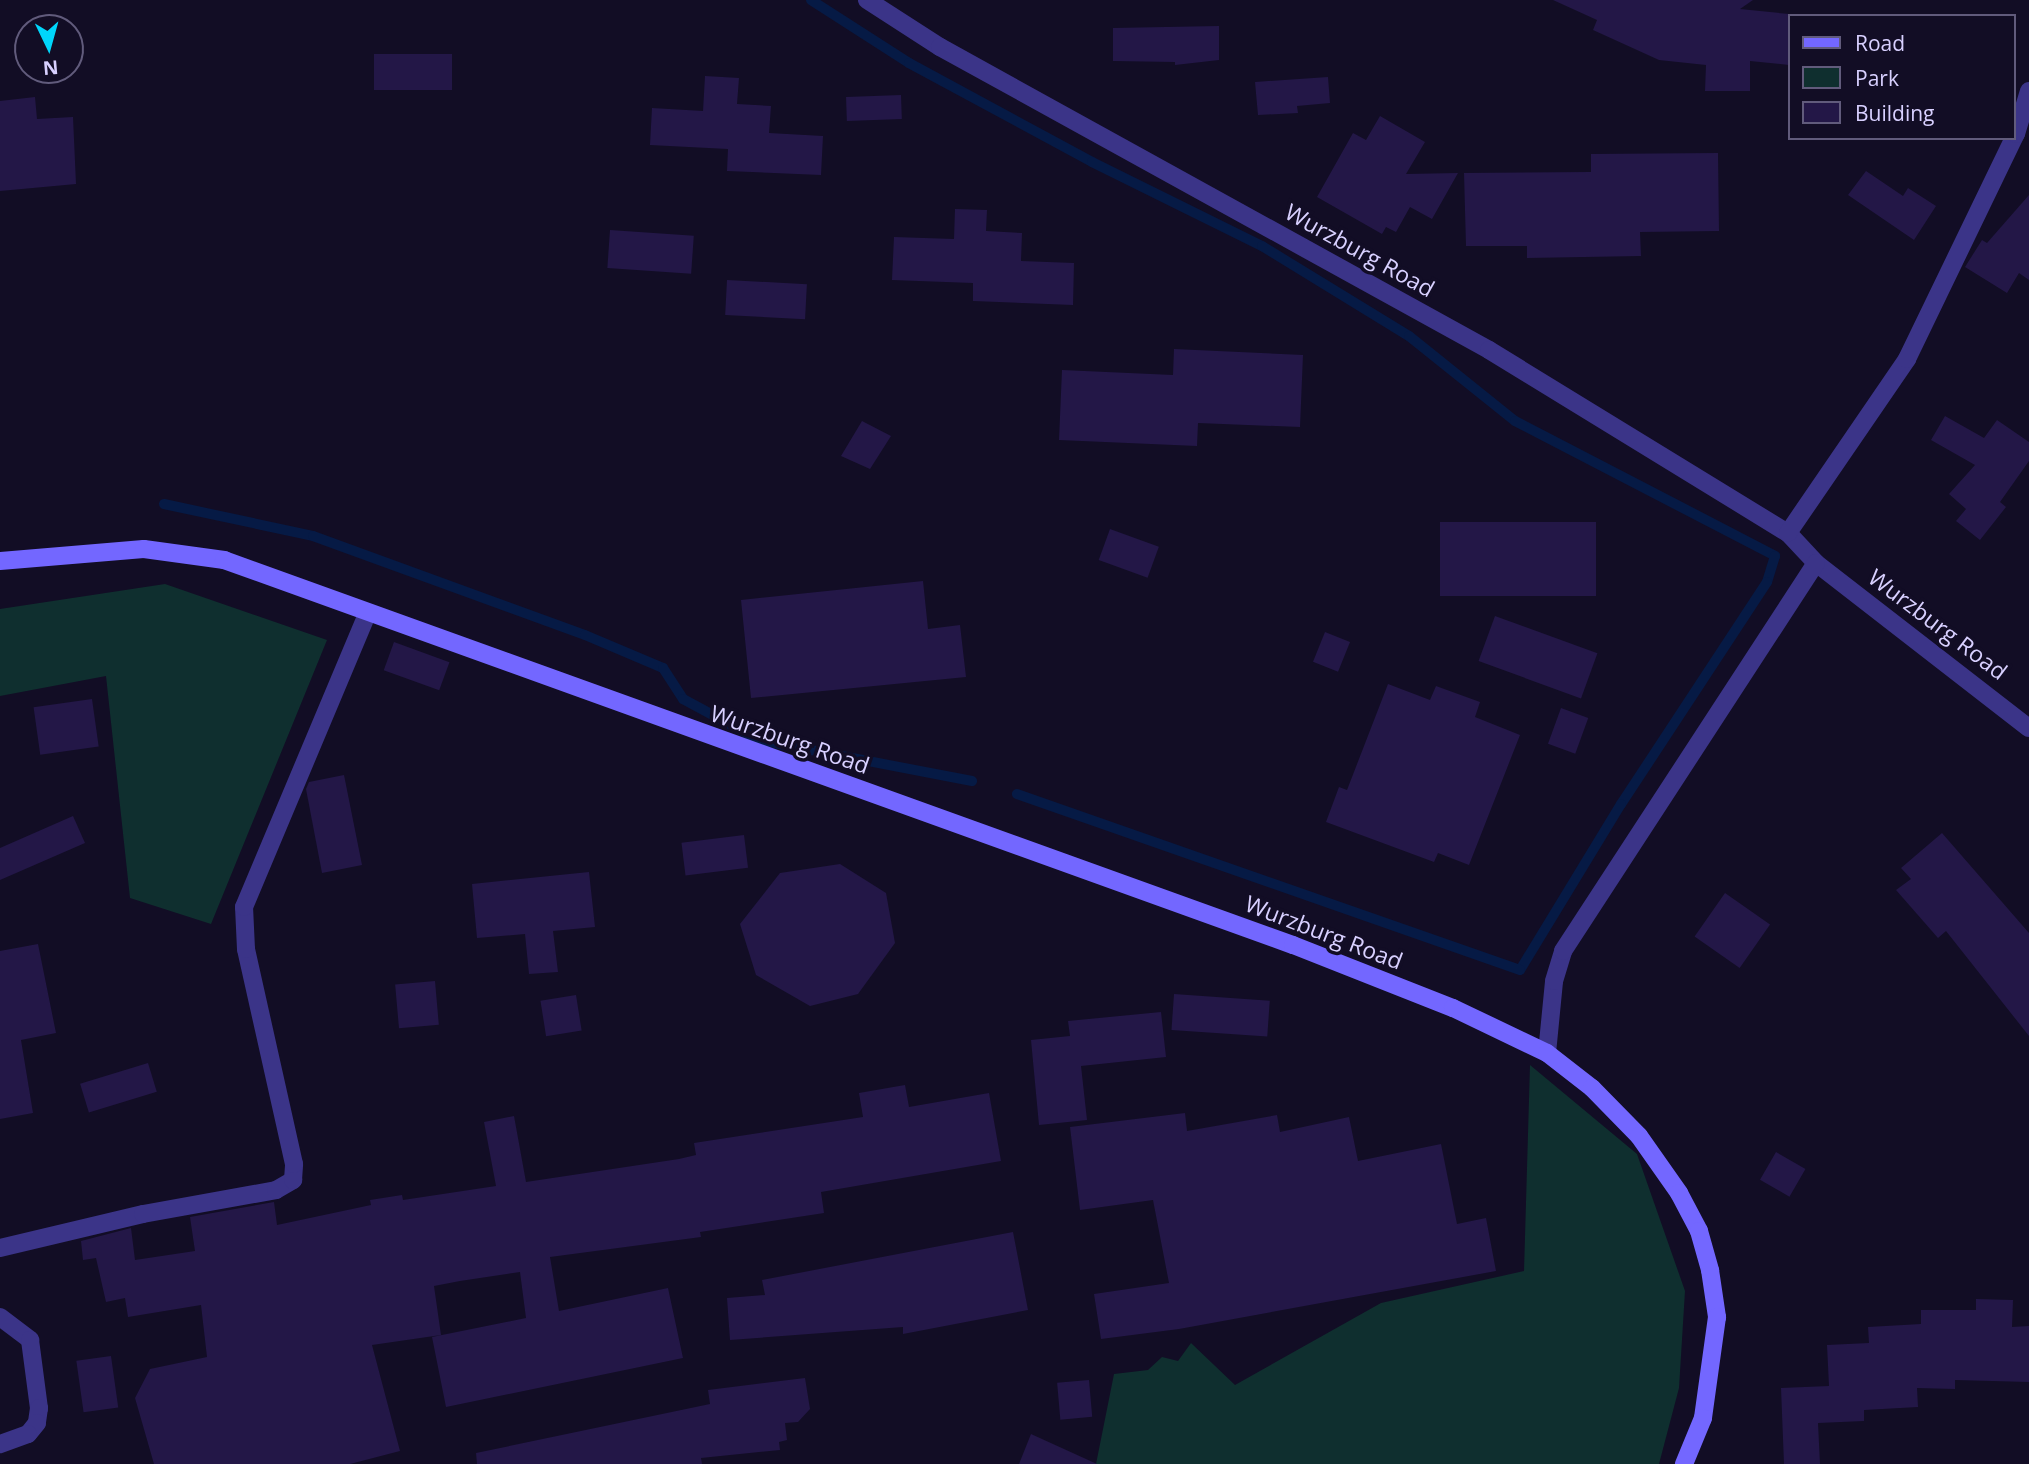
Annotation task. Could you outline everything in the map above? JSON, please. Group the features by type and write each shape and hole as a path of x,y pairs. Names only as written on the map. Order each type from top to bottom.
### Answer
{"main road":[{"name":"Wurzburg Road","path":"0,561 95,551 185,552 270,576 367,615 1282,941 1453,1008 1547,1053 1592,1088 1639,1136 1679,1193 1699,1231 1717,1317 1703,1418 1684,1464"}],"street":[{"name":"Wurzburg Road","path":"867,0 940,47 1489,350 1788,533 1816,563 2029,728"},
{"path":"2015,136 2029,91"},
{"path":"1788,533 1907,359 2013,140"},
{"path":"1547,1053 1554,981 1563,951 1816,563"},
{"path":"0,1248 143,1214 276,1190 293,1180 294,1164 246,949 244,906 367,615"},
{"path":"0,1317 30,1339 39,1408 37,1423 28,1434 0,1444"}],"green space":[{"path":"165,584 327,640 211,924 130,898 106,676 0,696 0,609"},
{"path":"1530,1065 1637,1154 1685,1291 1679,1388 1659,1464 1096,1464 1114,1374 1148,1370 1162,1357 1178,1361 1191,1343 1235,1385 1381,1303 1524,1271"}],"building":[{"path":"1553,0 1753,0 1740,9 1789,14 1787,65 1750,61 1750,91 1705,91 1706,65 1659,60 1593,30 1597,20"},
{"path":"1219,26 1219,60 1175,65 1175,62 1113,61 1113,28"},
{"path":"374,54 452,54 452,90 374,90"},
{"path":"705,76 739,78 737,104 771,106 769,133 823,136 821,175 727,171 728,149 650,145 652,108 703,111"},
{"path":"1328,77 1330,103 1297,106 1298,113 1258,115 1255,82"},
{"path":"901,95 902,119 847,121 846,97"},
{"path":"35,97 37,119 73,117 76,184 0,191 0,101"},
{"path":"1380,116 1425,142 1406,174 1458,173 1432,219 1410,207 1396,232 1386,227 1382,234 1317,197 1353,133 1366,140"},
{"path":"1718,153 1719,231 1640,232 1641,256 1527,258 1527,246 1466,246 1464,173 1591,172 1591,154"},
{"path":"1866,171 1903,196 1908,188 1936,206 1914,240 1848,195"},
{"path":"2029,195 2029,280 2019,273 2007,293 1965,267 1982,240 1987,243"},
{"path":"955,209 987,210 986,231 1022,233 1021,261 1074,263 1073,305 973,301 973,283 892,280 894,237 954,239"},
{"path":"610,230 694,236 691,274 607,268"},
{"path":"727,280 807,284 805,319 725,315"},
{"path":"1174,349 1303,355 1300,427 1198,423 1197,446 1059,440 1062,370 1173,375"},
{"path":"1945,416 1984,438 1997,420 2029,442 2029,461 2000,502 2006,507 1980,540 1956,521 1966,509 1949,494 1975,465 1931,440"},
{"path":"862,421 891,436 870,469 841,456"},
{"path":"1440,522 1596,522 1596,596 1440,596"},
{"path":"1110,529 1159,547 1148,578 1099,560"},
{"path":"923,581 928,629 960,625 966,677 751,698 741,600"},
{"path":"1495,616 1597,653 1581,698 1479,661"},
{"path":"1325,632 1350,642 1338,672 1313,662"},
{"path":"394,642 449,662 439,690 384,670"},
{"path":"1388,684 1430,700 1436,686 1480,702 1475,717 1520,735 1469,865 1438,853 1434,862 1326,822 1339,787 1347,790"},
{"path":"92,699 99,747 40,755 34,707"},
{"path":"1561,708 1588,718 1575,754 1548,744"},
{"path":"344,775 362,865 322,873 306,789 309,782"},
{"path":"73,816 85,843 0,880 0,848"},
{"path":"1942,833 2029,933 2029,1036 1946,931 1938,938 1896,890 1911,879 1901,868"},
{"path":"744,835 748,868 685,875 681,843"},
{"path":"840,864 886,893 895,943 858,994 810,1006 756,975 740,924 780,873"},
{"path":"589,872 595,927 553,931 558,972 529,974 525,934 477,938 472,884"},
{"path":"1725,893 1770,925 1740,968 1695,936"},
{"path":"38,944 56,1033 21,1040 33,1113 0,1119 0,951"},
{"path":"435,981 439,1025 399,1028 395,984"},
{"path":"1174,994 1270,1001 1267,1037 1171,1030"},
{"path":"576,995 582,1031 546,1036 540,1001"},
{"path":"1161,1012 1166,1057 1081,1066 1087,1120 1039,1125 1031,1040 1070,1036 1068,1021"},
{"path":"148,1063 157,1092 89,1112 80,1084"},
{"path":"905,1085 909,1107 989,1093 1001,1161 821,1192 824,1213 700,1232 701,1237 550,1257 559,1311 668,1288 683,1358 446,1407 432,1337 526,1318 520,1272 434,1286 441,1335 372,1345 400,1451 350,1464 154,1464 135,1398 150,1369 207,1357 201,1305 128,1317 125,1298 106,1302 96,1258 83,1260 81,1241 131,1228 135,1260 195,1251 190,1217 274,1202 277,1225 371,1205 370,1200 402,1195 403,1200 496,1186 484,1122 514,1116 526,1182 679,1159 696,1155 694,1143 863,1117 859,1093"},
{"path":"1185,1113 1187,1131 1277,1115 1280,1132 1349,1117 1358,1161 1441,1144 1457,1224 1486,1218 1496,1271 1179,1329 1101,1339 1094,1294 1169,1283 1153,1200 1080,1210 1070,1127"},
{"path":"1776,1152 1805,1169 1789,1197 1760,1180"},
{"path":"1013,1232 1028,1310 903,1334 903,1327 730,1340 727,1298 765,1295 762,1280"},
{"path":"1976,1299 2013,1300 2012,1327 2029,1326 2029,1382 1955,1380 1955,1389 1917,1388 1918,1407 1864,1410 1864,1421 1818,1423 1820,1464 1784,1464 1781,1388 1829,1386 1827,1345 1869,1343 1868,1327 1921,1324 1921,1310 1976,1310"},
{"path":"111,1356 118,1407 84,1412 76,1361"},
{"path":"805,1378 810,1409 798,1422 785,1423 787,1440 779,1442 780,1450 701,1458 702,1464 477,1464 476,1453 710,1404 708,1390"},
{"path":"1089,1380 1092,1417 1060,1420 1057,1383"},
{"path":"1031,1434 1097,1464 1019,1464"}],"waterway":[{"path":"811,0 909,63 1092,162 1262,246 1409,336 1515,421 1775,556 1767,582 1621,804 1520,970 1017,794"},
{"path":"164,504 313,536 585,635 663,668 683,699 759,740 972,781"}]}
